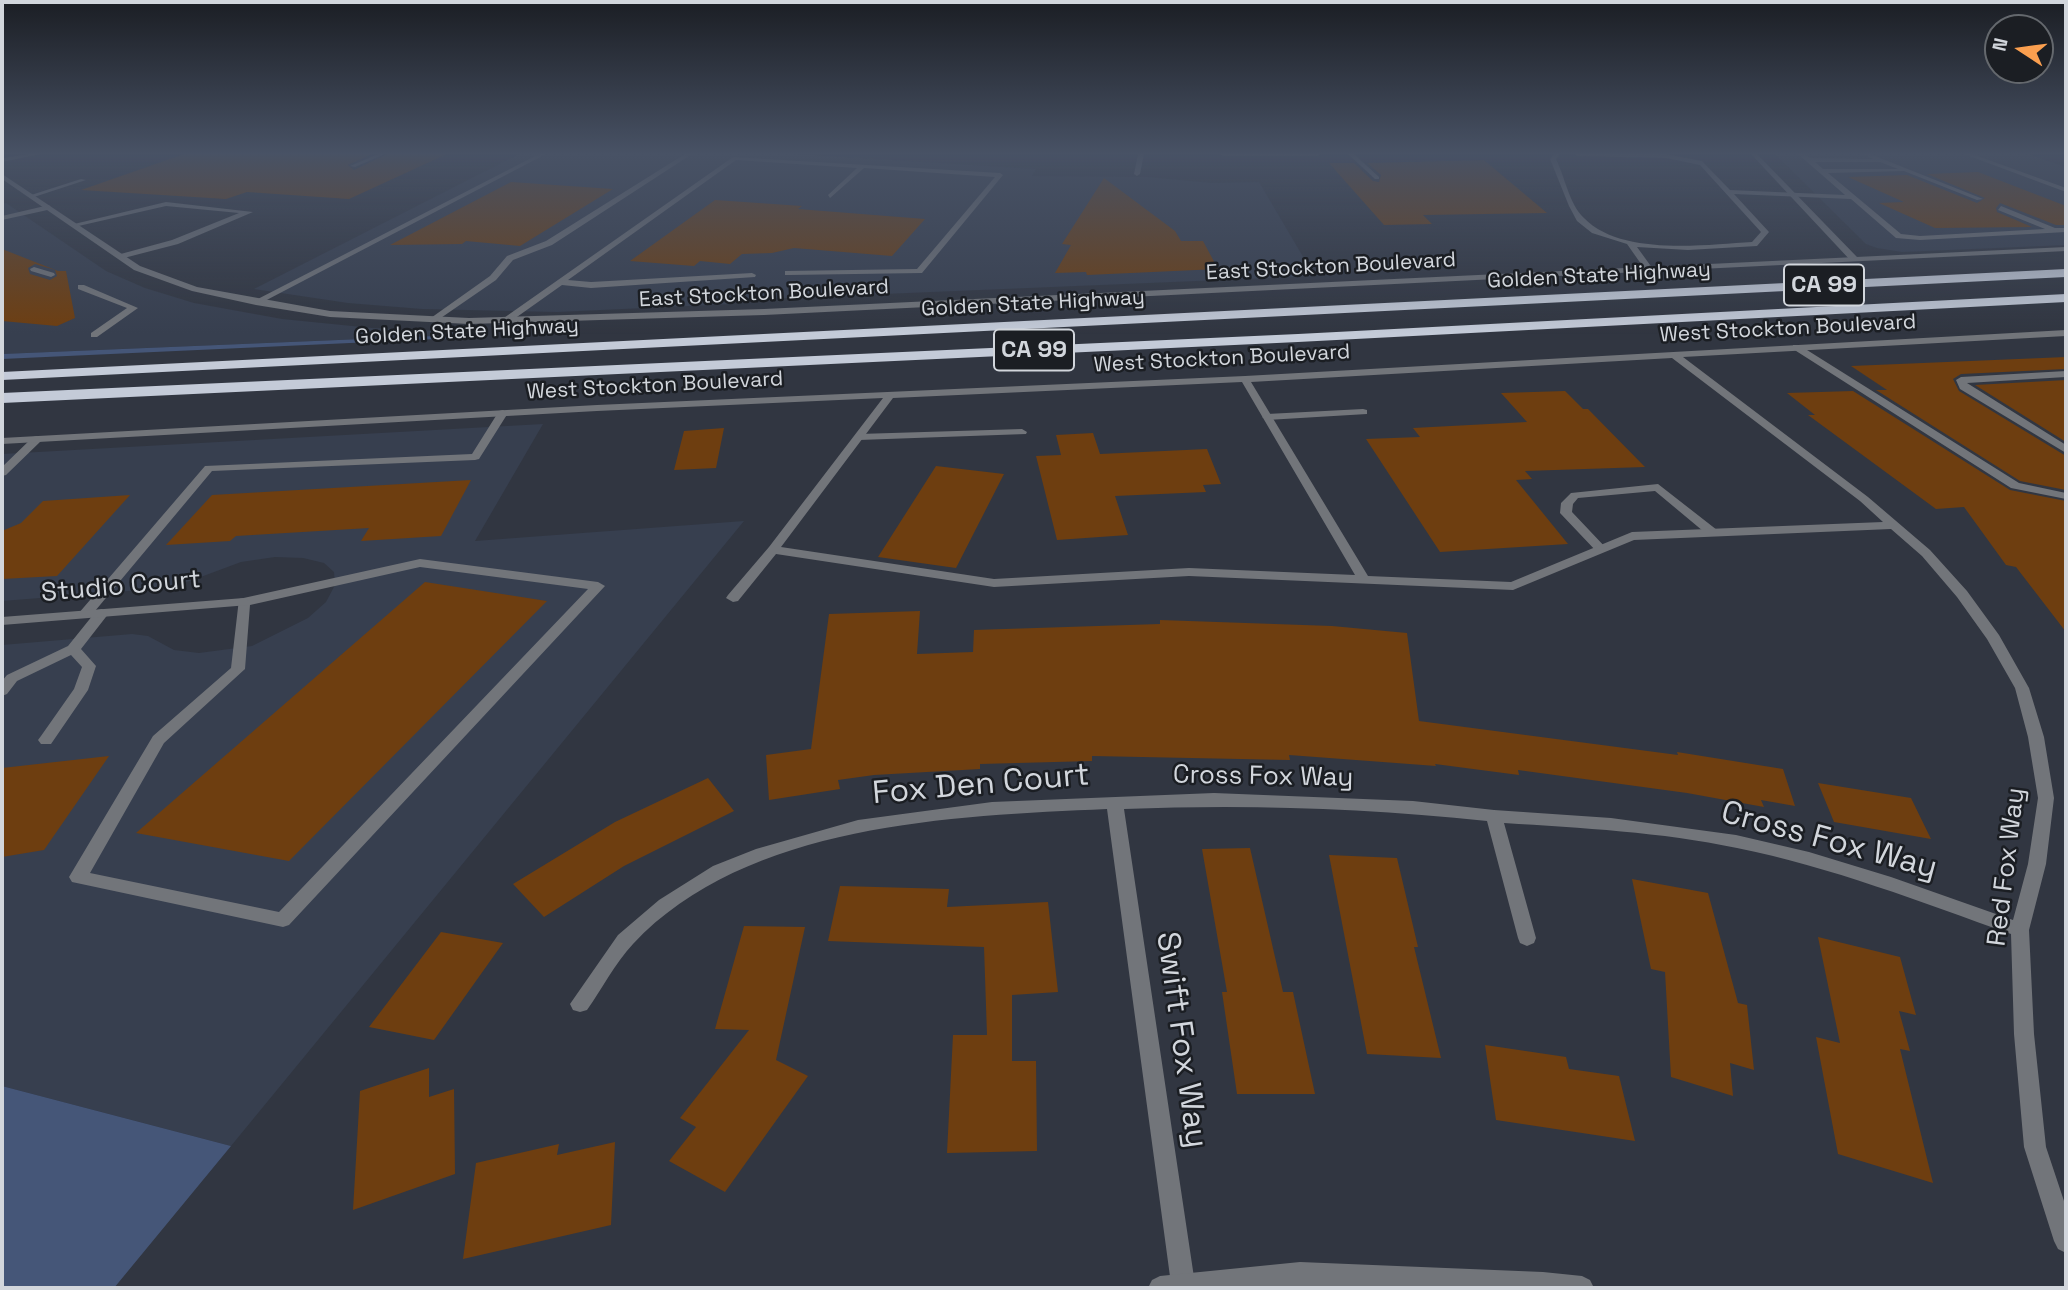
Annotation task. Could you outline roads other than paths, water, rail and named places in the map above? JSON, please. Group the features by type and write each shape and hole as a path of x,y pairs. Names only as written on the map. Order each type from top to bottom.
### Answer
{"highway":[{"name":"Golden State Highway","path":"2,376 2066,273"},
{"name":"Golden State Highway","path":"2,398 1298,338 2066,298"}],"street":[{"name":"East Stockton Boulevard","path":"59,214 136,268 167,281 256,302 330,314 432,320 503,321 845,308 2066,249"},
{"path":"74,225 121,214"},
{"path":"120,257 175,242 244,214"},
{"path":"256,302 425,214"},
{"path":"432,320 493,278 510,258 549,243 594,214"},
{"path":"503,321 656,214"},
{"path":"788,273 919,271 967,214"},
{"path":"1578,214 1600,235 1631,244 1712,247 1754,244 1765,232 1749,214"},
{"path":"1811,214 1854,260"},
{"path":"1872,214 1895,234 1908,238 2056,230"},
{"path":"2016,214 2066,232"},
{"path":"1631,244 1649,269"},
{"path":"34,269 51,275"},
{"path":"560,282 591,285 752,275"},
{"path":"81,287 134,308 94,335"},
{"name":"West Stockton Boulevard","path":"2,441 503,413 1245,379 2066,333"},
{"path":"1796,347 2015,486 2066,496"},
{"name":"Red Fox Way","path":"1674,355 1894,525 1926,553 1962,594 1994,638 2022,688 2036,737 2046,798 2036,864 2020,930 2024,1034 2035,1147 2066,1241"},
{"path":"2066,374 1961,380 1964,387 2066,450"},
{"path":"1245,379 1364,580"},
{"path":"733,598 773,550 891,394"},
{"path":"1267,417 1363,412"},
{"path":"85,614 209,468 475,457 503,413"},
{"path":"859,437 1022,432"},
{"path":"2,473 37,439"},
{"path":"1601,549 1566,513 1567,503 1575,495 1658,487 1713,533"},
{"path":"773,550 994,583 1189,572 1513,586 1632,536 1894,525"},
{"name":"Studio Court","path":"2,621 244,602 420,563 598,586 283,920 78,877 158,740 238,669 244,602"},
{"path":"2,691 12,678 73,649 102,613"},
{"path":"47,740 81,690 89,666 73,649"},
{"name":"Cross Fox Way","path":"1115,804 1214,799 1413,807 1611,824 1736,841 1885,882 2020,930"},
{"name":"Fox Den Court","path":"580,1004 625,940 665,905 719,871 762,854 858,825 992,808 1115,804"},
{"name":"Swift Fox Way","path":"1115,804 1172,1286"},
{"path":"1494,816 1527,938"},
{"path":"1172,1286 1300,1274 1582,1288"}]}
